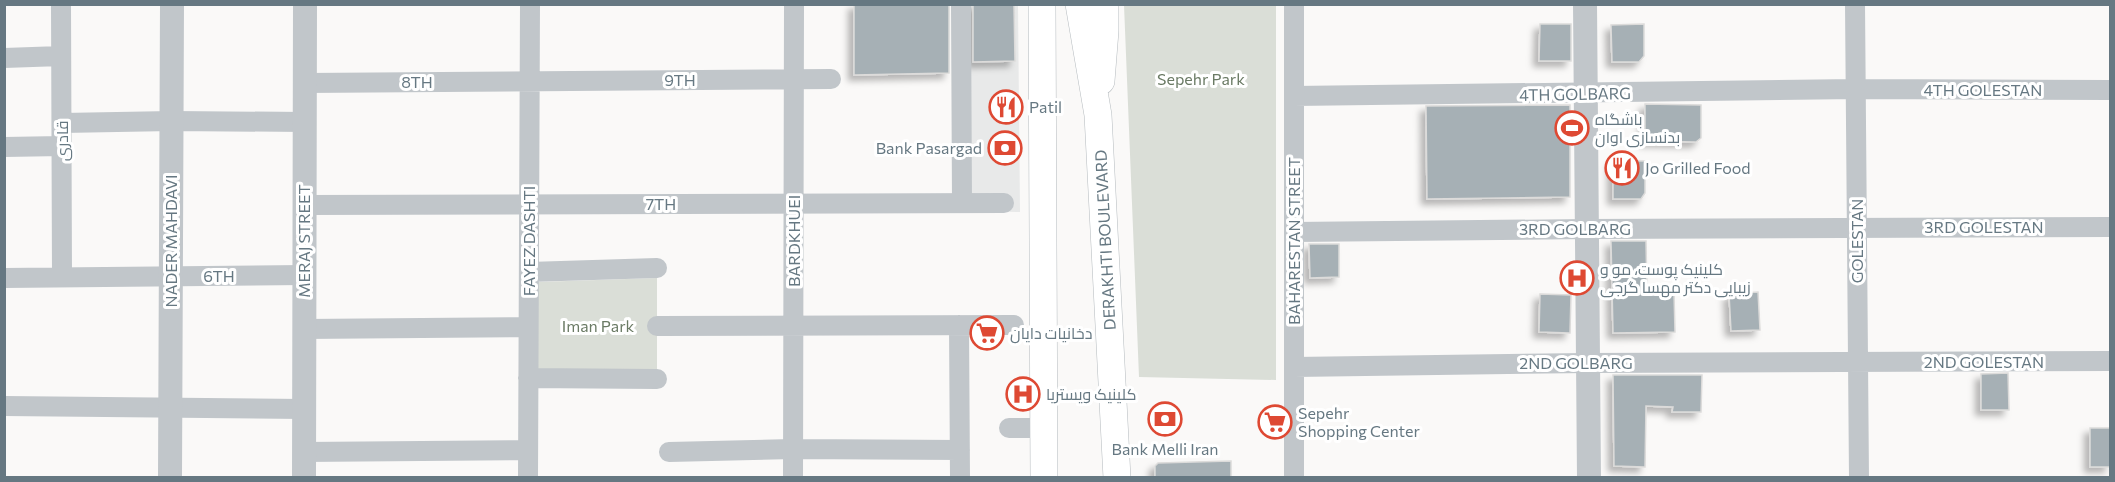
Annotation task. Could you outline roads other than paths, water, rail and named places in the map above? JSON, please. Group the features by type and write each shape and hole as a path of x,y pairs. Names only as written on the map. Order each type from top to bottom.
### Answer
{"main road":[{"path":"1042,4 1044,477"},
{"name":"DERAKHTI BOULEVARD","path":"1079,4 1098,115 1117,477"},
{"path":"1098,115 1105,4"},
{"path":"1043,52 1048,27 1052,18 1057,14 1071,16 1084,42"}],"street":[{"name":"قادری","path":"61,4 62,277"},
{"name":"NADER MAHDAVI","path":"170,477 172,4"},
{"name":"MERAJ STREET","path":"304,477 305,4"},
{"name":"FAYEZ DASHTI","path":"528,477 530,4"},
{"name":"BARDKHUEI","path":"794,4 794,477"},
{"path":"961,4 962,203"},
{"name":"BAHARESTAN STREET","path":"1294,4 1294,477"},
{"path":"1585,4 1589,477"},
{"name":"GOLESTAN","path":"1855,4 1859,477"},
{"path":"4,58 61,56"},
{"name":"9TH","path":"530,81 831,79"},
{"name":"8TH","path":"305,82 530,81"},
{"name":"4TH GOLBARG","path":"1294,96 1856,89"},
{"name":"4TH GOLESTAN","path":"1856,89 2110,90"},
{"path":"62,123 305,122"},
{"path":"4,147 62,146"},
{"name":"7TH","path":"529,204 1005,203"},
{"path":"304,205 529,204"},
{"name":"3RD GOLESTAN","path":"1857,228 2110,227"},
{"name":"3RD GOLBARG","path":"1294,232 1857,228"},
{"path":"529,272 657,268"},
{"name":"6TH","path":"4,278 304,275"},
{"path":"657,326 1014,324"},
{"path":"959,325 960,477"},
{"path":"304,329 528,327"},
{"name":"2ND GOLESTAN","path":"1858,363 2110,361"},
{"name":"2ND GOLBARG","path":"1294,367 1588,363 1858,363"},
{"path":"528,378 657,379"},
{"path":"4,406 304,409"},
{"path":"1009,428 1043,428"},
{"path":"669,452 794,449 960,450"},
{"path":"304,452 528,450"}],"place":[{"name":"Patil","path":"1006,107"},
{"name":"باشگاه بدنسازی اوان","path":"1572,128"},
{"name":"Bank Pasargad","path":"1005,148"},
{"name":"Jo Grilled Food","path":"1622,168"},
{"name":"کلینیک پوست، مو و زیبایی دکتر مهسا گرجی","path":"1577,278"},
{"name":"دخانیات دایان","path":"987,333"},
{"name":"کلینیک ویستریا","path":"1023,394"},
{"name":"Bank Melli Iran","path":"1165,419"},
{"name":"Sepehr Shopping Center","path":"1275,422"}],"park label":[{"name":"Sepehr Park","path":"1201,79"},
{"name":"Iman Park","path":"598,326"}]}
